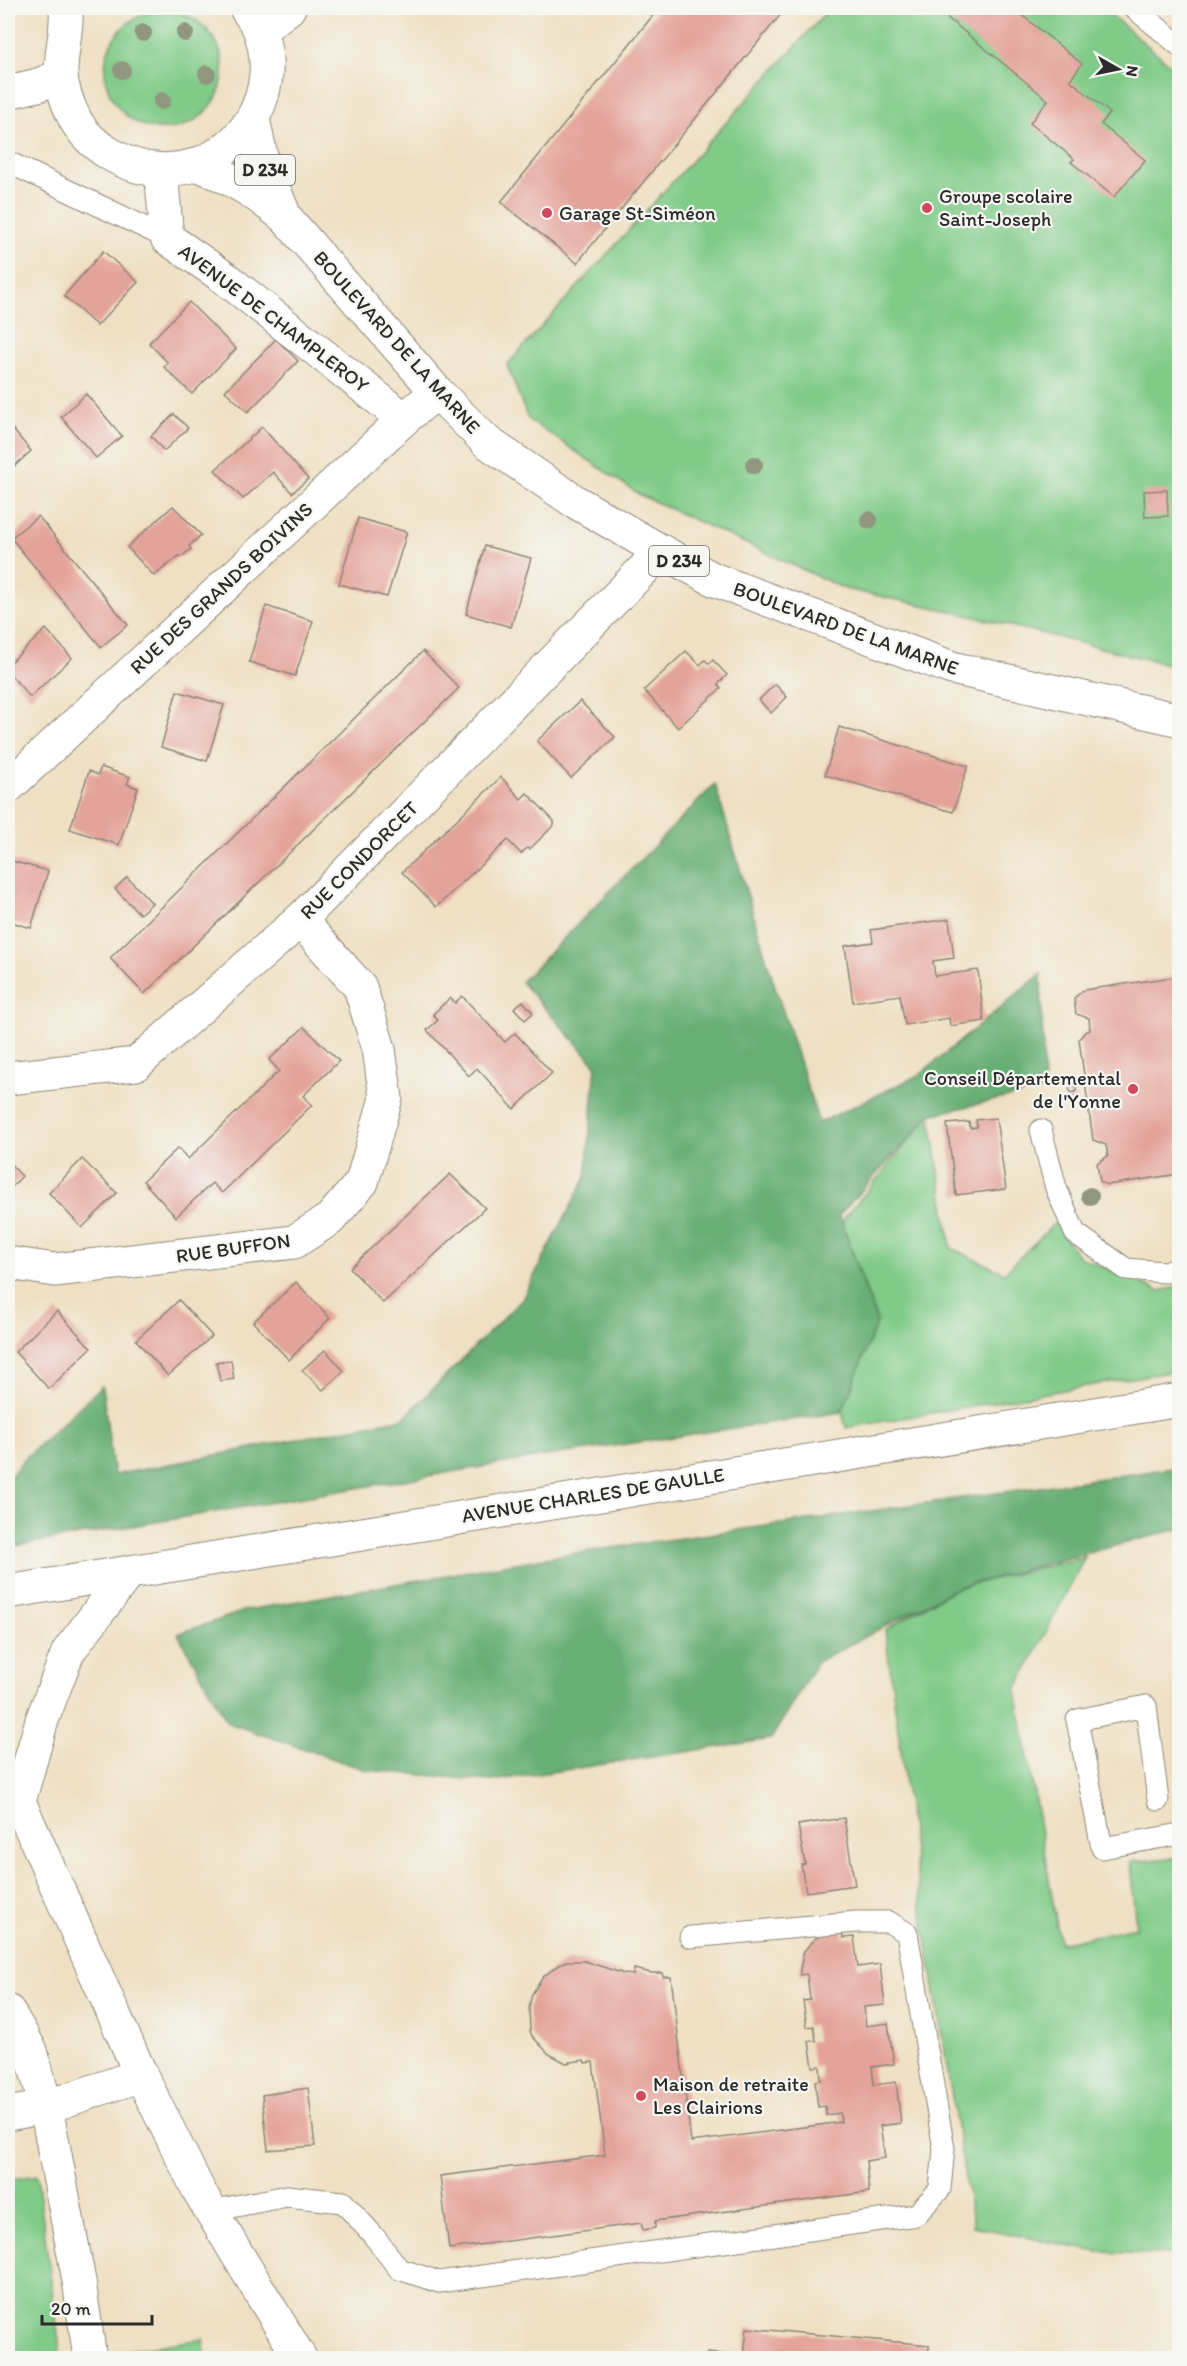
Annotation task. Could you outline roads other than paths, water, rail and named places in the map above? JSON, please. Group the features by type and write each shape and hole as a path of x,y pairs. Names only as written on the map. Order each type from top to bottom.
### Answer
{"street":[{"path":"66,8 61,76 73,116 95,144 126,164 161,171 199,165 230,147 253,119 265,85 267,65 253,19 289,8"},
{"path":"65,40 82,8"},
{"path":"8,92 38,85 61,76"},
{"name":"D 234","path":"253,119 266,170 286,218"},
{"name":"D 234","path":"199,165 234,180 286,218"},
{"name":"AVENUE DE CHAMPLEROY","path":"161,171 167,238 225,278 404,419"},
{"name":"BOULEVARD DE LA MARNE","path":"286,218 437,392 487,442 574,501 659,550 715,580 952,668 1179,720"},
{"name":"RUE DES GRANDS BOIVINS","path":"8,787 404,419 437,392"},
{"name":"RUE CONDORCET","path":"8,1078 136,1064 300,920 645,568 659,550"},
{"name":"RUE BUFFON","path":"8,1263 55,1270 294,1242 330,1219 362,1182 386,1098 379,1049 360,987 300,920"},
{"name":"AVENUE CHARLES DE GAULLE","path":"8,1592 1179,1400"},
{"path":"128,1573 69,1652 13,1791 141,2075 211,2211 300,2358"},
{"path":"8,2011 31,2051 46,2107 79,2281 90,2358"},
{"path":"8,2114 46,2107 141,2075"}],"lane":[{"path":"1134,8 1179,46"},
{"path":"8,162 167,238"},
{"path":"1041,1130 1056,1188 1075,1233 1126,1269 1164,1272 1179,1270"},
{"path":"1158,1800 1146,1706 1077,1720 1102,1848 1179,1834"},
{"path":"211,2211 287,2196 343,2202 373,2235 399,2270 439,2282 916,2215 940,2189 944,2149 907,1933 889,1922 856,1922 690,1937"}],"place":[{"name":"Groupe scolaire Saint-Joseph","path":"927,208"},
{"name":"Garage St-Siméon","path":"547,213"},
{"name":"Conseil Départemental de l'Yonne","path":"1133,1089"},
{"name":"Maison de retraite Les Clairions","path":"641,2096"}]}
